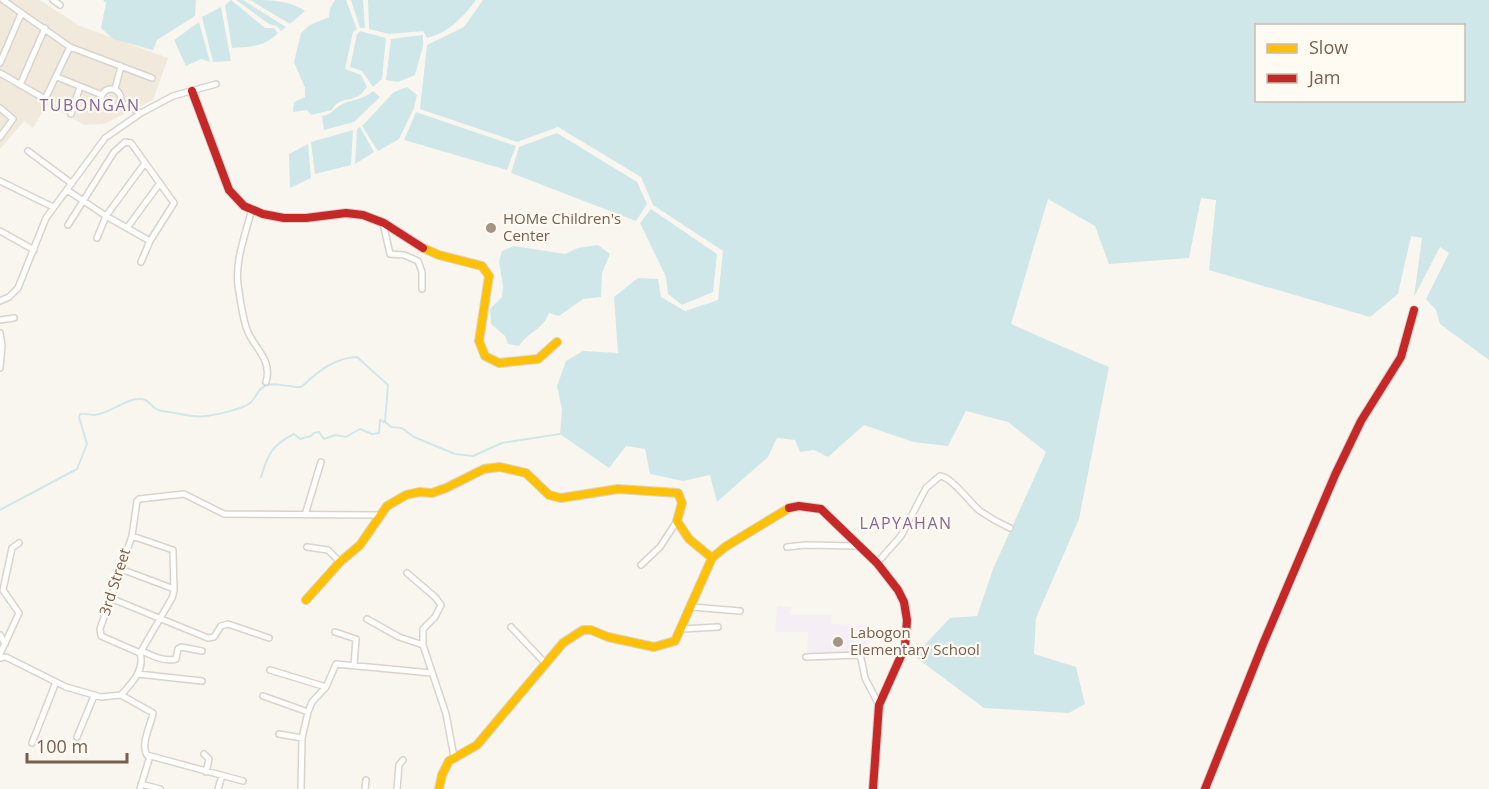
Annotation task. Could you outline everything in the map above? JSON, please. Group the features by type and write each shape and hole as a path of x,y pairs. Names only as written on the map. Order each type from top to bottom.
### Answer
{"street":[{"path":"3,0 70,47 152,78"},
{"path":"53,0 60,5"},
{"path":"0,63 21,14"},
{"path":"20,85 45,28"},
{"path":"0,73 46,98 70,47"},
{"path":"115,89 121,66"},
{"path":"57,78 102,94 115,89"},
{"path":"0,301 9,297 18,288 40,232 53,207 105,138 141,113 173,96 216,84"},
{"path":"71,114 80,87"},
{"path":"102,94 103,105 107,108 117,107 120,102 119,93 115,89"},
{"path":"192,91 235,201 251,212 282,217 307,218 354,213 382,223 436,254 477,264 486,270 489,276 479,341 481,350 490,360 499,363 538,359 557,342"},
{"path":"120,102 141,113"},
{"path":"0,108 13,119 0,137"},
{"path":"68,225 114,152 125,142 131,143 174,203 150,241 141,262"},
{"path":"28,151 71,183"},
{"path":"97,238 106,216 145,163"},
{"path":"0,181 53,207"},
{"path":"127,228 160,183"},
{"path":"67,190 150,241"},
{"path":"251,212 237,271 238,286 246,327 267,363 266,382"},
{"path":"382,223 390,254 404,255 418,261 422,272 422,289"},
{"path":"0,231 34,250"},
{"path":"1205,789 1263,644 1335,475 1361,421 1401,357 1414,310"},
{"path":"0,320 14,318"},
{"path":"0,333 2,346 0,368"},
{"path":"321,462 305,515 380,515"},
{"path":"306,600 340,562 360,545 387,506 406,495 419,492 432,493 484,470 500,467 526,473 549,495 561,498 618,489 678,493 682,498 682,504 677,521 660,547 641,565"},
{"path":"877,563 901,536 926,488 940,476 951,482 978,509 1010,528"},
{"name":"3rd Street","path":"141,652 101,636 100,629 132,536 136,501 153,496 184,494 224,514 305,515"},
{"path":"439,789 448,762 454,757 471,752 563,643 583,630 591,630 608,637 654,647 675,642 712,558 725,547 786,508 799,506 821,509 877,563 898,590 904,602 907,620 905,647 879,705 873,789"},
{"path":"677,521 689,538 712,558"},
{"path":"121,695 138,674 142,661 141,652 172,598 174,589 173,550 132,536"},
{"path":"20,543 12,548 3,590 19,613 0,656 24,665 66,687 94,696 121,695 153,713 144,750 150,756 243,781"},
{"path":"787,547 858,546"},
{"path":"307,547 328,550 340,562"},
{"path":"121,569 174,589"},
{"path":"406,573 435,597 441,605 423,629 423,645 446,714 454,757"},
{"path":"110,598 208,638 214,637 222,626 228,624 269,638"},
{"path":"692,607 740,611"},
{"path":"367,619 399,637 423,645"},
{"path":"511,627 546,664"},
{"path":"682,629 718,627"},
{"path":"335,632 356,639 354,665"},
{"path":"0,634 5,644"},
{"path":"141,652 170,661 176,659 178,649 181,647 202,651"},
{"path":"806,657 858,655 861,658 865,678 879,705"},
{"path":"301,789 302,738 309,712 312,702 326,687 336,664 432,673"},
{"path":"270,670 326,687"},
{"path":"138,674 202,681"},
{"path":"32,743 56,682"},
{"path":"77,737 94,696"},
{"path":"263,696 309,712"},
{"path":"279,734 302,738"},
{"path":"204,754 209,759 206,772"},
{"path":"150,756 140,787 160,789"},
{"path":"397,789 399,765 403,760"},
{"path":"218,789 222,776"},
{"path":"365,789 366,780"}],"shaded area":[{"path":"0,0 40,0 80,26 168,58 153,100 104,124 85,125 47,105 33,128 24,121 0,149"},
{"name":"Labogon Elementary School","path":"777,606 791,607 790,615 832,615 831,624 870,625 868,652 827,652 825,661 807,660 808,632 775,632"}],"water":[{"path":"103,0 196,0 195,16 157,40 153,50 113,39 101,28 106,3"},
{"path":"231,0 265,28 274,28 278,33 262,44 232,48 225,5"},
{"path":"236,0 243,0 286,27 281,31 277,26 269,24"},
{"path":"250,0 286,3 305,11 290,24"},
{"path":"335,0 346,0 357,29 353,32 345,69 361,75 367,87 360,95 341,101 332,110 311,115 307,110 293,112 294,102 305,97 305,88 294,62 301,33 310,25 329,17 330,8"},
{"path":"351,0 363,0 365,28 360,28"},
{"path":"368,0 476,0 455,24 427,38 423,31 389,34 369,29"},
{"path":"483,0 1489,0 1489,360 1440,324 1436,310 1426,299 1449,253 1440,247 1414,297 1422,238 1411,236 1398,294 1370,317 1209,270 1216,200 1201,198 1189,258 1109,264 1095,226 1048,199 1011,324 1109,367 1079,519 1036,618 1034,654 1076,667 1085,704 1069,713 984,708 914,656 950,618 977,616 993,569 1046,452 1008,422 966,411 948,446 913,442 864,425 828,457 814,450 800,452 795,440 777,438 768,457 717,502 710,475 683,481 650,474 645,449 626,446 609,468 560,434 562,410 557,386 566,361 583,351 618,353 614,297 638,278 658,279 661,297 685,311 718,300 723,251 653,205 641,177 558,127 517,142 420,109 427,45 464,27"},
{"path":"221,7 231,61 213,62 202,17"},
{"path":"199,22 210,62 201,59 186,66 174,40"},
{"path":"360,31 386,38 382,79 373,87 362,71 350,67 357,34"},
{"path":"423,35 423,46 415,75 398,82 386,80 391,39"},
{"path":"407,87 417,95 414,108 399,139 378,151 362,126 394,92"},
{"path":"373,91 380,97 354,122 324,130 322,116 343,104 365,97"},
{"path":"416,112 516,146 507,170 404,140"},
{"path":"360,127 374,152 355,164 357,129"},
{"path":"353,130 351,165 315,174 311,142"},
{"path":"557,133 637,182 647,204 636,221 511,173 519,147"},
{"path":"308,144 311,178 290,188 289,154"},
{"path":"651,209 717,254 713,292 682,305 668,294 666,277 640,223"},
{"path":"598,245 610,254 602,273 601,297 583,299 559,316 549,313 543,324 519,346 508,344 505,336 491,324 490,309 502,297 503,286 499,261 502,251 514,246 565,254 578,248"}],"waterway":[{"path":"0,510 77,469 87,444 80,414 99,414 136,399 142,399 161,411 197,416 216,414 247,405 262,387 278,384 301,387 326,367 348,358 357,357 388,385 385,422 391,427 402,428 414,437 455,454 473,456 502,443 560,434"},
{"path":"261,477 272,451 294,434 300,439 319,432 324,439 335,435 346,437 360,429 372,434 379,433 380,420 384,422"}],"traffic: slow":[{"path":"423,248 439,255 482,266 489,276 479,341 485,356 499,363 538,359 557,342"},
{"path":"306,600 340,562 360,545 387,506 406,495 419,492 432,493 484,469 500,467 526,473 549,495 561,498 618,489 678,493 682,503 677,521 689,539 712,558"},
{"path":"439,789 442,775 449,761 477,745 563,643 583,630 591,630 608,637 654,647 675,641 712,558 725,547 789,508"}],"traffic: jam":[{"path":"192,91 229,190 244,206 263,214 284,218 346,213 363,215 384,223 423,248"},
{"path":"1205,789 1263,644 1335,475 1361,421 1401,357 1414,310"},
{"path":"789,508 799,506 821,509 877,563 898,590 904,602 907,620 905,647 879,705 873,789"}],"place":[{"name":"HOMe Children's Center","path":"491,228"},
{"name":"Labogon Elementary School","path":"838,642"}],"district":[{"name":"TUBONGAN","path":"90,105"},
{"name":"LAPYAHAN","path":"906,523"}]}
